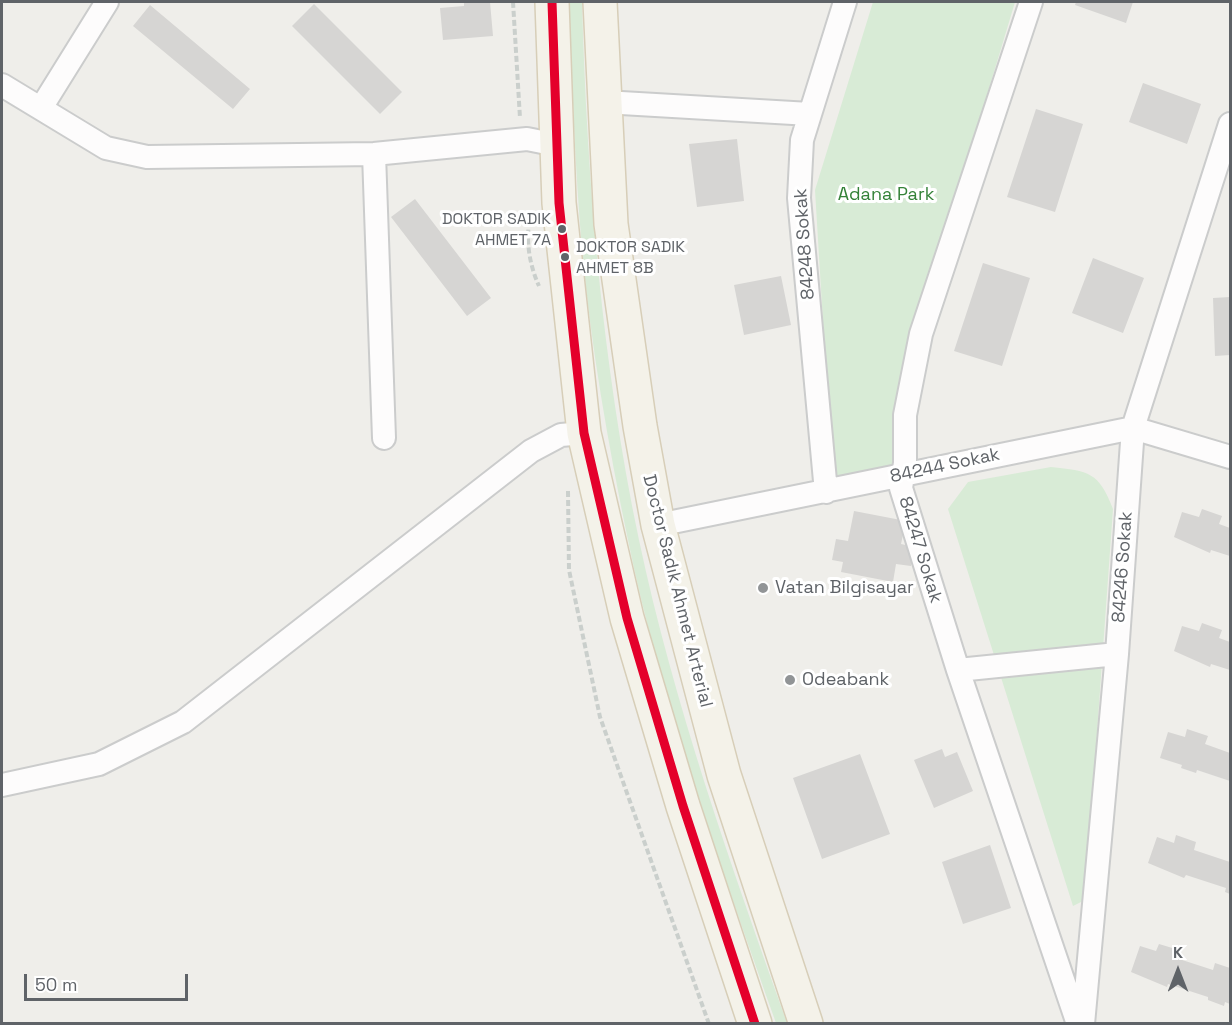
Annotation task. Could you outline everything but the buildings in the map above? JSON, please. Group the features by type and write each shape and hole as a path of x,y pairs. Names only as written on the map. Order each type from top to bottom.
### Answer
{"main road":[{"path":"552,2 563,257 584,432 627,618 683,806 754,1023"},
{"name":"Doctor Sadık Ahmet Arterial","path":"600,2 611,224 640,426 658,525 724,775 806,1023"}],"street":[{"path":"41,108 107,2"},
{"name":"84248 Sokak","path":"826,492 799,198 802,140 845,2"},
{"name":"84247 Sokak","path":"1031,2 921,334 905,415 904,474 901,488 958,670 1078,1023"},
{"path":"2,85 106,148 147,157 374,154 527,139 557,145"},
{"path":"604,102 810,114"},
{"name":"84246 Sokak","path":"1083,1023 1117,654 1133,428 1230,124"},
{"path":"374,154 384,438"},
{"name":"84244 Sokak","path":"658,525 1133,428 1230,457"},
{"path":"3,782 99,764 183,722 531,451 561,435 584,432"},
{"path":"958,670 1117,654"}],"path":[{"path":"513,2 520,122"},
{"path":"568,488 569,570 600,717 709,1023"}],"green space":[{"path":"569,2 582,2 592,205 598,272 615,407 639,540 686,724 787,1023 776,1023 694,784 657,662 628,540 590,322 580,218"},
{"name":"Adana Park","path":"873,2 1015,2 916,332 900,470 833,488 815,190"},
{"path":"1051,467 1084,472 1091,476 1103,487 1113,509 1085,900 1073,906 948,509 968,482"}],"transit line":[{"path":"552,2 559,203 584,433 627,618 683,806 755,1024"}],"place":[{"name":"DOKTOR SADIK AHMET 7A","path":"562,229"},
{"name":"DOKTOR SADIK AHMET 8B","path":"565,257"},
{"name":"Vatan Bilgisayar","path":"763,588"},
{"name":"Odeabank","path":"790,680"}]}
